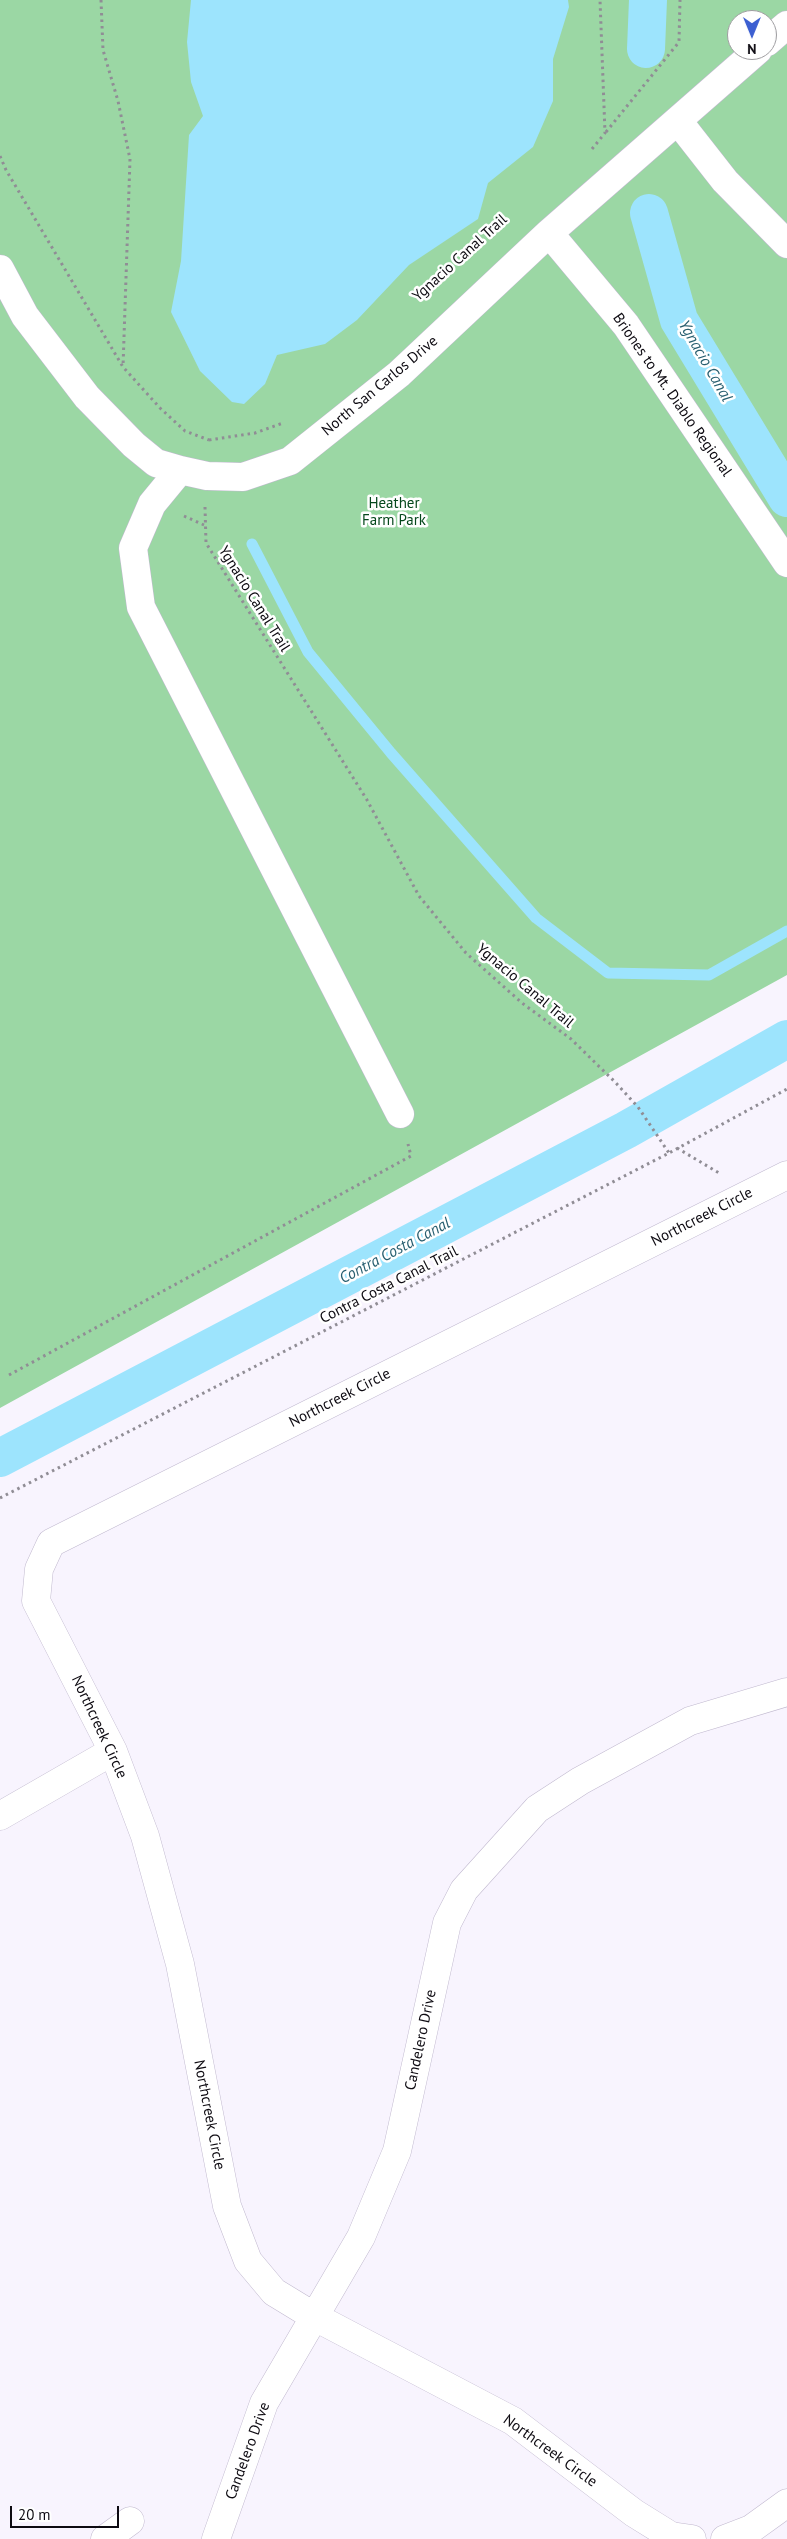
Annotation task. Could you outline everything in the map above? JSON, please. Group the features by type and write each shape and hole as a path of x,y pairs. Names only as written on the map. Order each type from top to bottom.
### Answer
{"street":[{"path":"777,34 787,25"},
{"name":"North San Carlos Drive","path":"0,269 25,316 86,397 156,463 207,476 242,477 290,461 399,374 549,233 747,60"},
{"path":"678,121 725,181 787,244"},
{"name":"Briones to Mt. Diablo Regional","path":"549,233 626,325 787,564"},
{"path":"180,470 152,504 133,548 141,606 400,1114"},
{"name":"Northcreek Circle","path":"692,2539 671,2536 634,2514 513,2421 316,2317 274,2292 248,2261 227,2206 180,1964 145,1836 113,1751 36,1601 39,1569 51,1543 787,1175"},
{"name":"Candelero Drive","path":"216,2539 264,2403 316,2317 361,2237 397,2151 447,1923 464,1890 537,1809 580,1781 690,1721 787,1692"},
{"path":"0,1816 113,1751"},
{"path":"725,2539 751,2529 787,2503"},
{"path":"105,2539 130,2521"}],"path":[{"path":"101,0 103,50 118,101 130,158 123,367"},
{"path":"600,0 606,133"},
{"path":"588,154 679,42 680,0"},
{"path":"0,156 123,367 160,408 185,431 209,440 255,432 284,423 292,418"},
{"name":"Ygnacio Canal Trail","path":"209,440 204,525 206,543 366,800 420,896 466,953 522,1003 571,1039 638,1107 669,1153"},
{"name":"Contra Costa Canal Trail","path":"0,1498 669,1153 787,1089"},
{"path":"9,1376 411,1156 400,1114"},
{"path":"677,1148 751,1192"}],"green space":[{"name":"Heather Farm Park","path":"0,0 787,0 787,975 0,1408"}],"water":[{"path":"191,0 568,0 569,7 553,59 553,101 533,147 488,183 478,219 409,265 357,320 325,344 277,355 265,384 244,404 232,402 200,371 171,312 181,261 189,135 203,116 191,82 187,42"}],"waterway":[{"name":"Ygnacio Canal","path":"646,49 648,0"},
{"name":"Ygnacio Canal","path":"649,213 679,320 787,498"},
{"path":"252,544 308,652 391,753 536,918 608,973 709,975 787,931"},
{"name":"Contra Costa Canal","path":"0,1458 626,1130 787,1039"}]}
